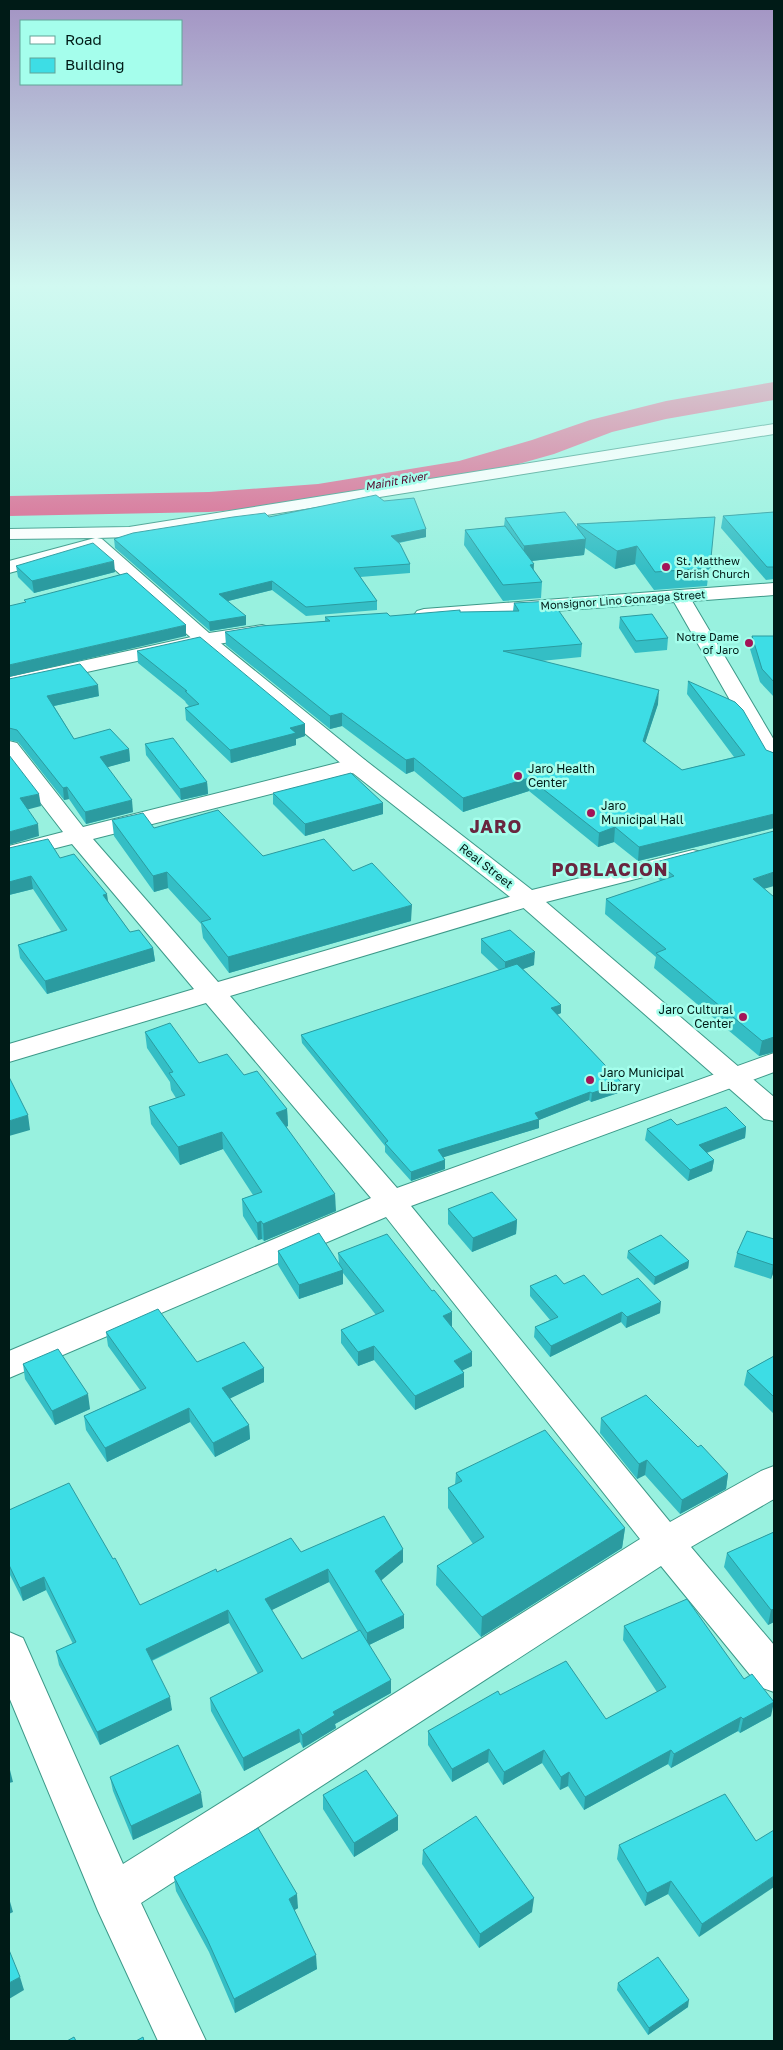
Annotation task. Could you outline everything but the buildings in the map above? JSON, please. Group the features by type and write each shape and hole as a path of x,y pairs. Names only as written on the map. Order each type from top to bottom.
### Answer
{"street":[{"path":"9,534 129,532 774,429"},
{"name":"Real Street","path":"9,567 96,543 133,576 195,643 357,765 528,899 774,1112"},
{"path":"114,580 133,576"},
{"name":"Monsignor Lino Gonzaga Street","path":"402,616 774,589"},
{"path":"680,596 774,758"},
{"path":"9,683 195,643 284,628"},
{"path":"9,748 78,836 210,993 391,1202 665,1543 774,1674"},
{"path":"9,853 357,765"},
{"path":"9,1053 528,899 718,850"},
{"path":"9,1365 391,1202 731,1076 774,1062"},
{"path":"114,1895 665,1543 774,1481"},
{"path":"9,1650 114,1895 182,2041"}],"waterway":[{"name":"Mainit River","path":"9,506 209,502 318,494 462,470 543,447 601,426 666,410 774,391"}],"place":[{"name":"St. Matthew Parish Church","path":"666,567"},
{"name":"Notre Dame of Jaro","path":"749,643"},
{"name":"Jaro Health Center","path":"518,776"},
{"name":"Jaro Municipal Hall","path":"591,813"},
{"name":"Jaro Cultural Center","path":"743,1017"},
{"name":"Jaro Municipal Library","path":"590,1080"}],"district":[{"name":"JARO","path":"496,827"},
{"name":"POBLACION","path":"610,870"}]}
